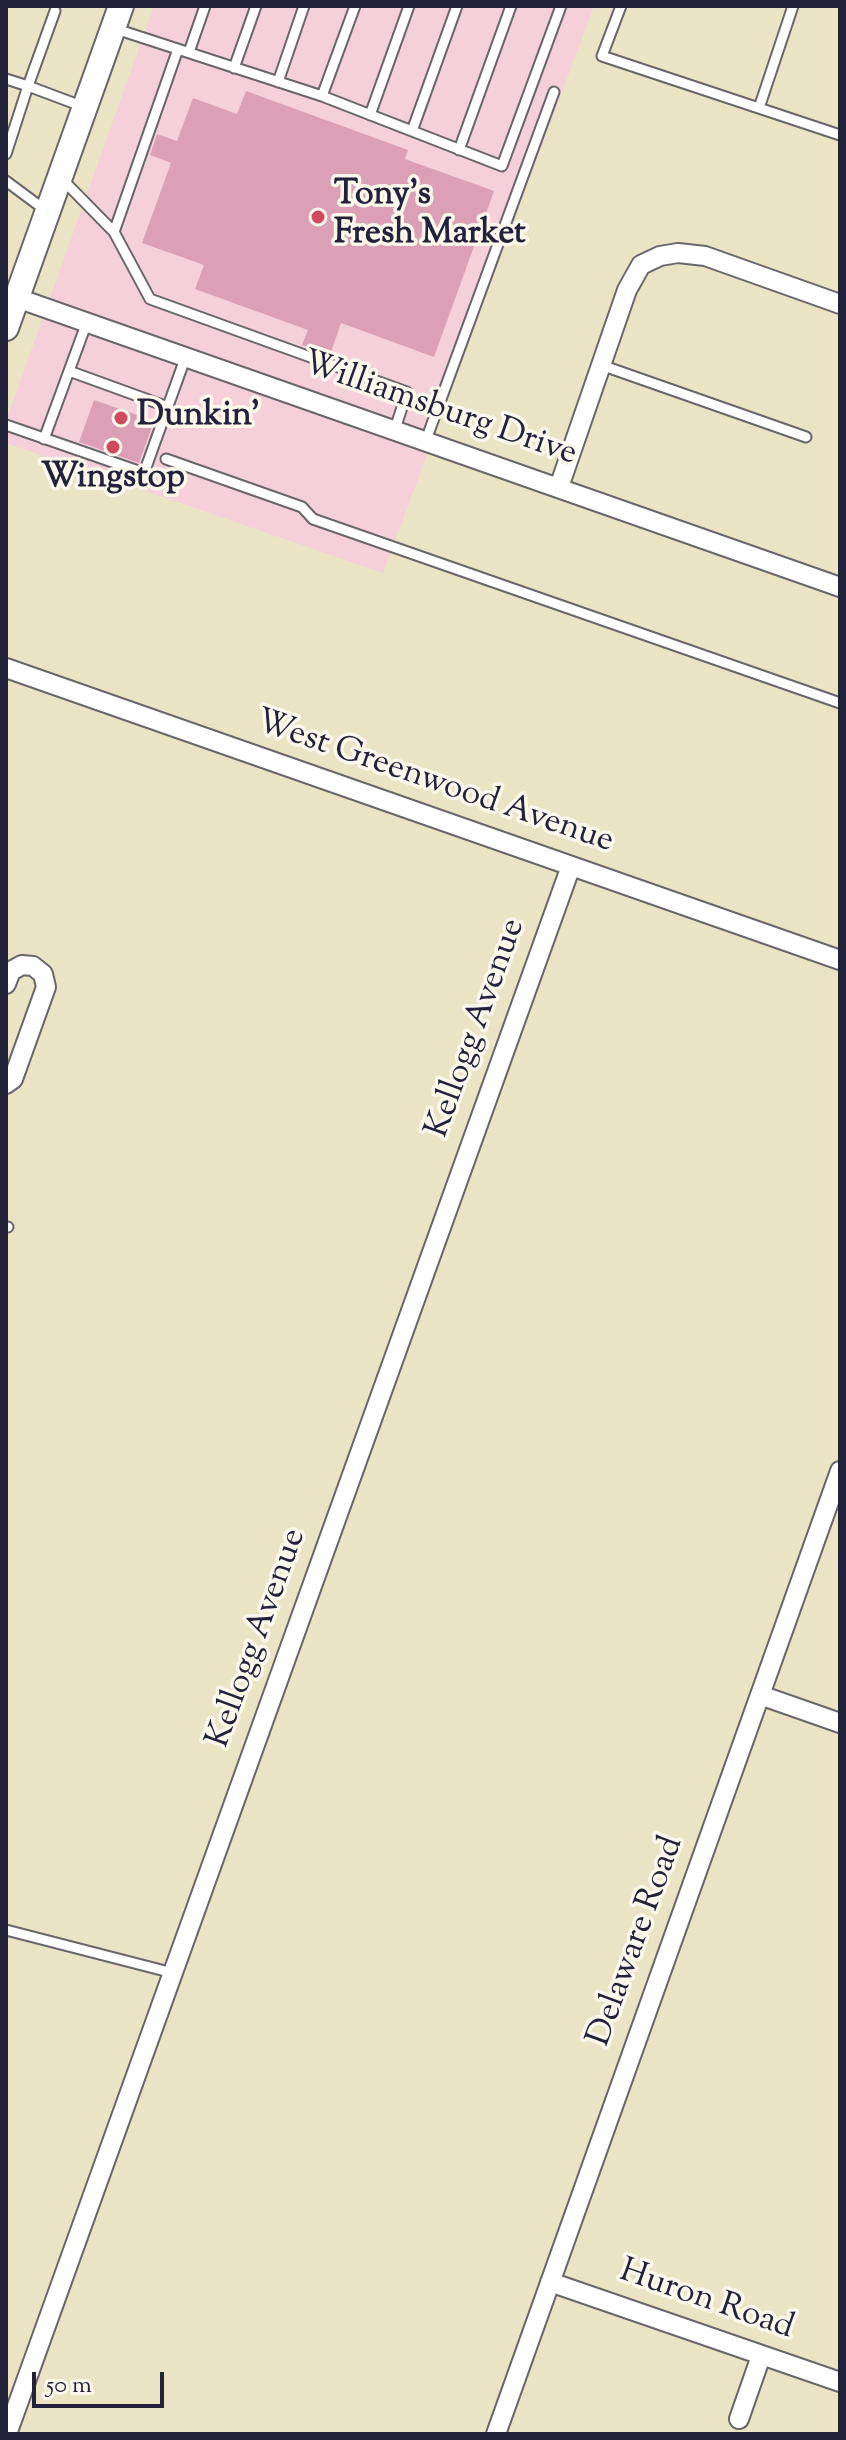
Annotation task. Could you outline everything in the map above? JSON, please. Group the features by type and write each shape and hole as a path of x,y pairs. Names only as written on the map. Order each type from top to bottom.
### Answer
{"main road":[{"path":"6,328 11,296 47,212 117,17"}],"street":[{"path":"559,487 627,290 641,265 660,256 678,253 705,256 840,304"},
{"name":"Williamsburg Drive","path":"11,296 840,587"},
{"name":"West Greenwood Avenue","path":"6,668 840,960"},
{"name":"Kellogg Avenue","path":"7,2434 571,866"},
{"path":"6,984 11,971 22,965 33,966 43,974 46,987 13,1079 6,1084"},
{"name":"Delaware Road","path":"496,2434 760,1695 836,1494 840,1471"},
{"path":"760,1695 840,1723"},
{"name":"Huron Road","path":"550,2282 840,2382"},
{"path":"739,2419 761,2356"}],"lane":[{"path":"189,52 205,6"},
{"path":"234,68 256,6"},
{"path":"278,82 304,6"},
{"path":"322,96 355,6"},
{"path":"370,115 409,6"},
{"path":"412,131 457,6"},
{"path":"459,150 511,6"},
{"path":"117,17 178,49 322,96 502,166 561,6"},
{"path":"621,6 602,56 840,135"},
{"path":"759,108 793,6"},
{"path":"6,154 55,11"},
{"path":"114,232 178,49"},
{"path":"6,79 84,107"},
{"path":"426,440 554,92"},
{"path":"60,177 114,232 150,299 407,392 395,429"},
{"path":"6,181 47,212"},
{"path":"44,439 87,322"},
{"path":"6,425 144,473 186,356"},
{"path":"601,365 806,437"},
{"path":"69,371 168,407"},
{"path":"166,459 302,507 313,519 840,703"},
{"path":"6,1930 173,1973"}],"shaded area":[{"path":"154,6 594,6 383,573 6,443 6,421"}],"building":[{"name":"Tony's Fresh Market","path":"246,91 408,150 405,159 494,191 434,357 341,323 330,355 302,345 308,330 195,289 204,265 142,243 171,163 150,155 157,134 177,141 193,98 237,114"},
{"path":"94,400 154,421 139,463 79,442"}],"place":[{"name":"Tony's Fresh Market","path":"318,217"},
{"name":"Dunkin'","path":"121,418"},
{"name":"Wingstop","path":"113,447"}]}
